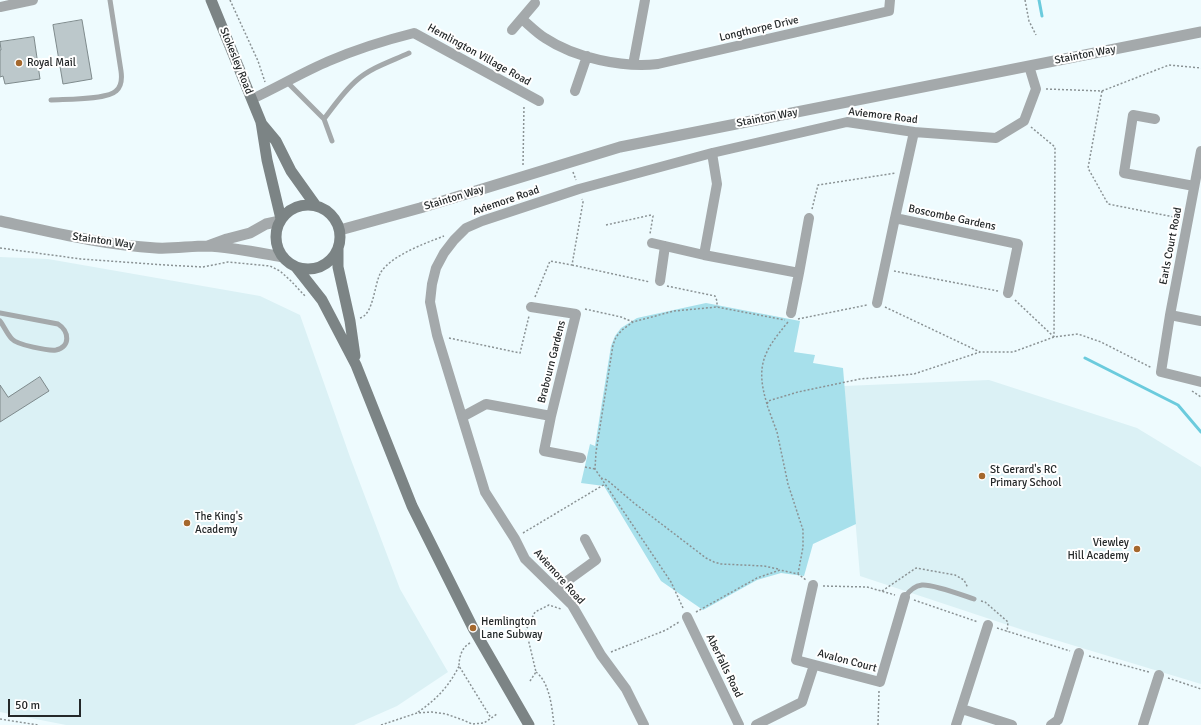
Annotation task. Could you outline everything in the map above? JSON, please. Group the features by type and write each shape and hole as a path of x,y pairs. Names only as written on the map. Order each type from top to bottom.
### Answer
{"main road":[{"name":"Stokesley Road","path":"211,0 261,122"},
{"path":"261,122 276,141 291,171 316,206"},
{"path":"261,122 267,160 280,220 276,233 277,246 283,258 296,267 322,300 356,365 412,506 479,638 530,725"},
{"path":"280,220 291,210 303,205 316,206 324,209 337,221 341,240 332,260 322,267 310,270 296,267"},
{"path":"338,249 338,267 350,321 356,365"}],"street":[{"path":"0,7 33,0"},
{"path":"633,65 645,0"},
{"name":"Longthorpe Drive","path":"522,19 551,42 588,56 618,64 658,64 889,11 890,0"},
{"path":"512,30 535,3"},
{"name":"Stainton Way","path":"340,230 420,208 620,146 1201,32"},
{"name":"Hemlington Village Road","path":"252,99 330,60 386,40 414,33 539,101"},
{"path":"575,91 588,56"},
{"path":"1024,121 1036,89 1029,66"},
{"path":"1155,119 1133,115 1124,173 1194,186"},
{"name":"Aviemore Road","path":"644,725 626,690 601,655 572,605 526,560 515,539 485,492 437,335 430,302 436,268 444,253 466,228 579,189 712,153 847,122 914,132 996,138 1024,121"},
{"name":"Boscombe Gardens","path":"914,132 896,218 1018,244 1008,293"},
{"name":"Earls Court Road","path":"1201,151 1170,315 1161,372 1201,382"},
{"path":"704,255 717,184 712,153"},
{"path":"792,318 798,273 809,218"},
{"path":"877,303 896,218"},
{"name":"Stainton Way","path":"208,246 250,233 266,224 280,220"},
{"name":"Stainton Way","path":"0,221 68,236 118,244 157,248 208,246 266,254 283,258"},
{"path":"652,243 704,255 798,273"},
{"path":"659,283 665,246"},
{"name":"Brabourn Gardens","path":"462,417 486,404 551,416 576,314 531,307"},
{"path":"1170,315 1201,321"},
{"path":"551,416 544,451 581,458"},
{"path":"556,589 596,560 585,539"},
{"name":"Avalon Court","path":"813,586 796,660 880,682 905,597"},
{"name":"Aberfalls Road","path":"687,618 739,725"},
{"path":"956,725 988,625"},
{"path":"1051,725 1058,720 1079,654"},
{"path":"756,725 802,702 814,665"},
{"path":"1143,725 1159,675"},
{"path":"962,709 1012,725"}],"lane":[{"path":"51,100 102,97 116,92 120,86 122,79 110,0"},
{"path":"324,119 357,80 376,68 409,53"},
{"path":"286,81 324,119 332,141"},
{"path":"0,313 58,324 65,329 67,333 67,340 63,346 54,350 23,344 12,339 0,321"},
{"path":"905,597 914,588 922,585 932,586 974,599"}],"path":[{"path":"230,0 258,61 268,91"},
{"path":"1024,0 1029,21 1036,35"},
{"path":"1036,89 1102,91 1169,65 1201,68"},
{"path":"523,169 524,94"},
{"path":"1024,121 1055,147 1054,337"},
{"path":"570,162 583,202 572,265"},
{"path":"809,218 818,185 906,171"},
{"path":"606,225 650,215 653,216 648,242 652,243"},
{"path":"350,321 363,318 368,314 381,272 391,262 406,252 442,237 448,235 454,240"},
{"path":"0,248 81,258 158,264 203,267 228,262 270,266 286,276 305,297"},
{"path":"437,335 520,353 531,307 550,261 715,296 717,307"},
{"path":"884,269 1008,293 1054,337"},
{"path":"687,618 671,582 595,469 596,452 613,345 616,337 622,330 633,322 674,311 717,307 792,318 877,303 980,352"},
{"path":"576,314 577,307 621,317 633,322"},
{"path":"792,318 775,338 764,358 762,383 767,405 777,432 788,484 803,530 803,547 798,574"},
{"path":"767,405 768,401 798,392 860,379 914,374 980,352 1013,352 1054,337 1078,334 1101,342"},
{"path":"601,478 607,480 634,503 706,558 714,562 721,564 764,566 798,574 813,586 867,587 905,597 1079,654 1159,675 1201,689"},
{"path":"515,539 605,484"},
{"path":"601,655 666,630 756,578 780,570"},
{"path":"554,725 551,699 541,676 536,672 526,630 535,612 549,605 563,610"},
{"path":"383,725 416,713 429,705 453,679 459,666 459,657 466,645 479,638"},
{"path":"459,666 491,718"},
{"path":"530,682 536,672"},
{"path":"878,725 880,682"},
{"path":"416,713 432,712 446,714 472,724 484,723 497,714"},
{"path":"0,719 38,725"}],"shaded area":[{"name":"The King's Academy","path":"0,257 48,259 260,296 300,315 350,457 400,589 448,672 397,706 354,725 66,725 0,712"},
{"path":"706,303 800,321 794,352 815,355 813,363 843,368 856,524 813,544 804,576 781,573 757,580 703,610 661,581 604,486 581,483 590,444 595,446 611,346 615,336 621,328 637,318"},
{"name":"St Gerard's RC Primary School","path":"989,380 1137,428 1201,467 1201,684 1029,632 860,576 844,386"}],"building":[{"path":"82,20 92,79 63,84 53,25"},
{"name":"Royal Mail","path":"34,37 40,79 5,84 3,76 0,77 0,42"},
{"path":"40,377 49,391 0,422 0,385 8,397"}],"waterway":[{"path":"1039,0 1042,16"},
{"path":"1085,358 1178,405 1201,432"}],"place":[{"name":"Royal Mail","path":"19,63"},
{"name":"St Gerard's RC Primary School","path":"982,476"},
{"name":"The King's Academy","path":"187,523"},
{"name":"Viewley Hill Academy","path":"1137,549"},
{"name":"Hemlington Lane Subway","path":"473,628"}]}
